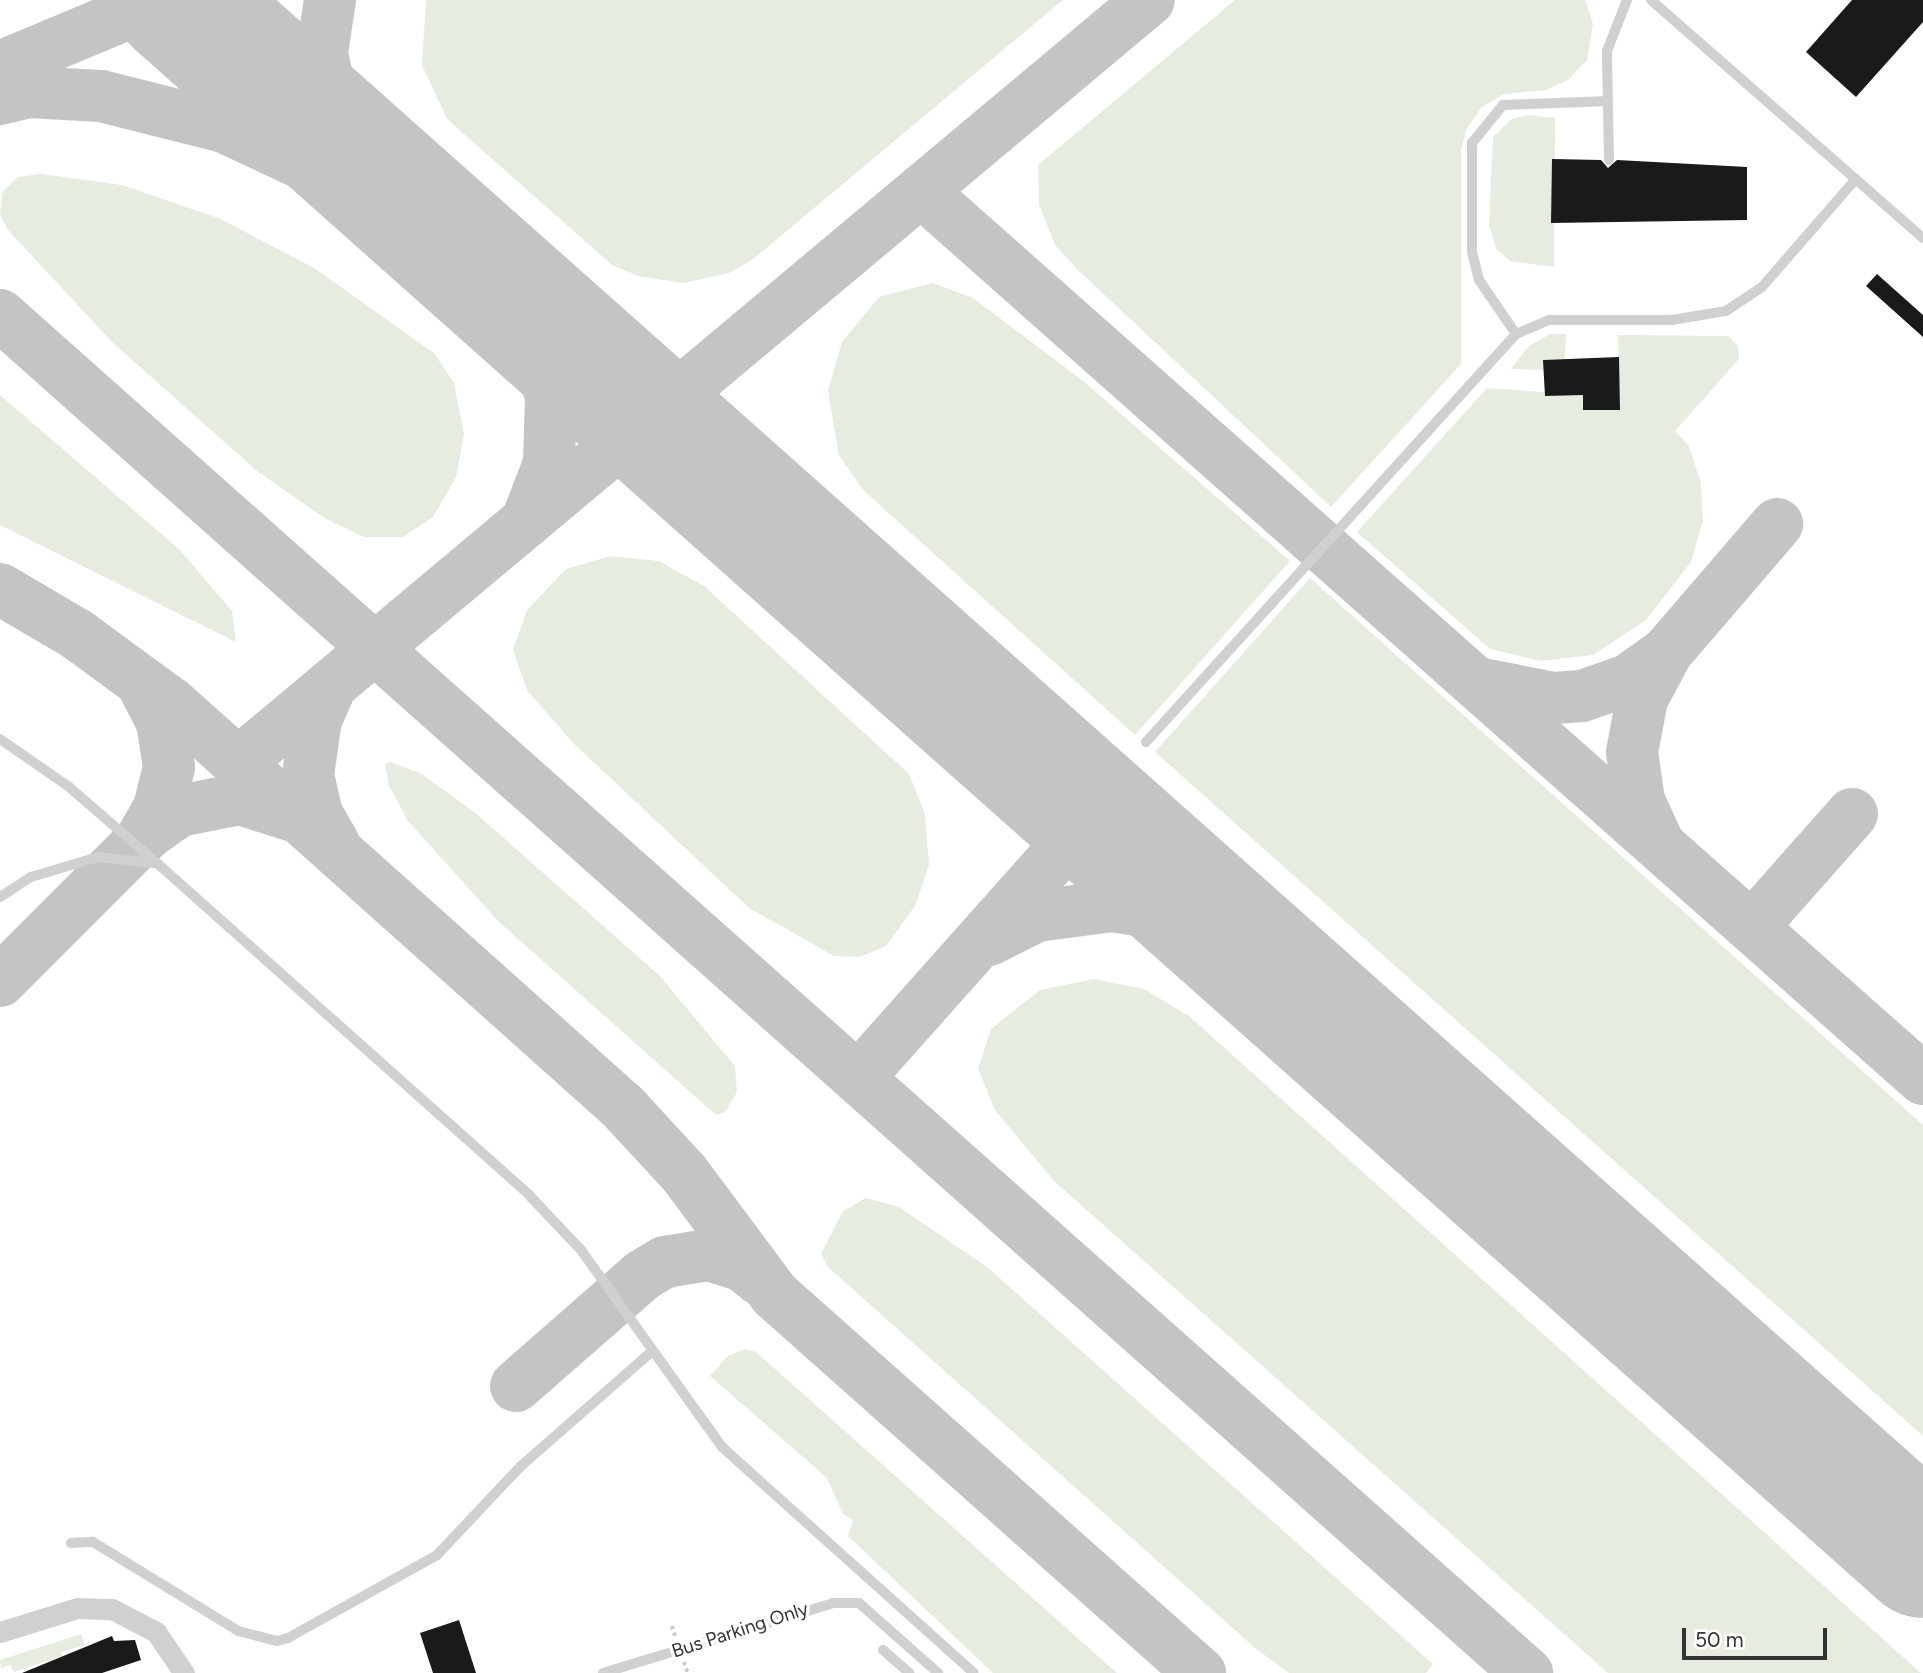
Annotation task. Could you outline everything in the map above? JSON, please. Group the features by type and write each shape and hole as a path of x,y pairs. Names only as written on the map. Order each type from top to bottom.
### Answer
{"street":[{"path":"0,1632 77,1608 112,1609 156,1632 184,1673"}],"lane":[{"path":"1609,160 1607,51 1627,0"},
{"path":"1651,0 1923,238"},
{"path":"1516,334 1479,280 1472,252 1472,143 1503,105 1608,101"},
{"path":"1146,742 1516,334 1549,320 1672,320 1726,311 1762,287 1856,179"},
{"path":"0,739 68,786 529,1195 581,1250 650,1353 722,1447 974,1673"},
{"path":"0,897 31,877 98,857 158,864"},
{"path":"71,1543 93,1542 237,1631 277,1641 288,1638 438,1555 521,1466 650,1353"},
{"name":"Bus Parking Only","path":"603,1673 833,1603 859,1603 938,1673"},
{"path":"883,1650 909,1673"}],"shaded area":[{"path":"426,0 1063,0 752,260 729,273 683,283 638,276 612,265 447,119 422,65"},
{"path":"1235,0 1585,0 1593,24 1587,60 1568,80 1546,90 1504,94 1482,107 1467,128 1461,150 1461,364 1331,507 1078,270 1055,245 1039,205 1038,165"},
{"path":"1528,115 1555,118 1554,267 1510,261 1497,250 1489,226 1493,137 1512,119"},
{"path":"41,174 122,185 221,219 314,268 434,353 454,383 464,434 456,477 433,517 403,537 364,537 326,519 257,471 113,343 7,229 0,214 3,191 18,177"},
{"path":"933,283 973,298 1082,380 1290,561 1135,735 863,490 839,455 828,391 842,342 879,297"},
{"path":"1550,334 1566,334 1565,359 1544,360 1544,370 1511,369 1529,346"},
{"path":"1618,335 1728,336 1738,346 1739,359 1675,431 1689,446 1701,483 1703,521 1691,562 1646,620 1593,655 1541,661 1490,649 1357,532 1487,388 1583,395 1583,410 1620,409"},
{"path":"0,395 180,550 232,611 236,642 0,525"},
{"path":"611,556 659,561 704,586 909,774 925,814 929,865 915,906 886,946 860,957 834,956 749,908 573,743 527,690 513,650 527,610 566,569"},
{"path":"1310,578 1923,1125 1923,1436 1155,752"},
{"path":"390,762 422,774 479,816 660,976 735,1066 737,1092 726,1111 717,1115 708,1108 498,921 408,821 389,786 385,764"},
{"path":"1094,979 1144,989 1189,1016 1921,1673 1608,1673 1054,1181 995,1110 978,1069 991,1029 1040,990"},
{"path":"866,1198 899,1207 987,1267 1433,1664 1426,1673 1289,1673 1255,1648 828,1267 821,1254 843,1211"},
{"path":"746,1349 756,1352 1117,1673 993,1673 848,1536 853,1520 843,1514 827,1478 710,1376 728,1356"},
{"path":"81,1634 85,1645 61,1652 62,1656 14,1672 10,1665 1,1668 0,1660"}],"building":[{"path":"1852,0 1923,0 1923,22 1856,97 1806,52"},
{"path":"1552,159 1601,160 1608,168 1617,160 1747,167 1747,220 1551,223"},
{"path":"1877,274 1923,315 1923,337 1866,286"},
{"path":"1619,357 1620,410 1583,410 1583,395 1545,396 1543,360"},
{"path":"459,1620 476,1673 433,1673 420,1633"},
{"path":"112,1636 114,1641 135,1640 141,1660 102,1673 22,1673"}],"taxiway":[{"path":"0,67 160,0"},
{"path":"330,0 322,53 334,112 357,154 402,195"},
{"path":"238,763 1149,0"},
{"path":"0,99 28,92 101,96 224,127 346,184 489,276 534,340 551,396 549,463 527,521"},
{"path":"921,191 1923,1079"},
{"path":"0,315 1527,1673"},
{"path":"1482,684 1554,698 1582,696 1628,680 1667,652 1777,524"},
{"path":"0,589 78,635 171,703 623,1107 684,1173 775,1295 1200,1673"},
{"path":"1657,840 1639,801 1632,752 1642,699 1667,652"},
{"path":"140,841 159,808 169,767 162,722 143,685"},
{"path":"331,686 316,719 308,775 317,814 334,843"},
{"path":"0,981 148,833 179,811 240,799 293,816"},
{"path":"858,1078 1093,814"},
{"path":"1752,927 1852,814"},
{"path":"989,940 1037,916 1112,906 1168,915 1243,947"},
{"path":"516,1386 643,1275 665,1262 708,1255 743,1266 760,1280"},
{"path":"1827,1466 1923,1558"}],"runway":[{"path":"178,0 1923,1552"}]}
